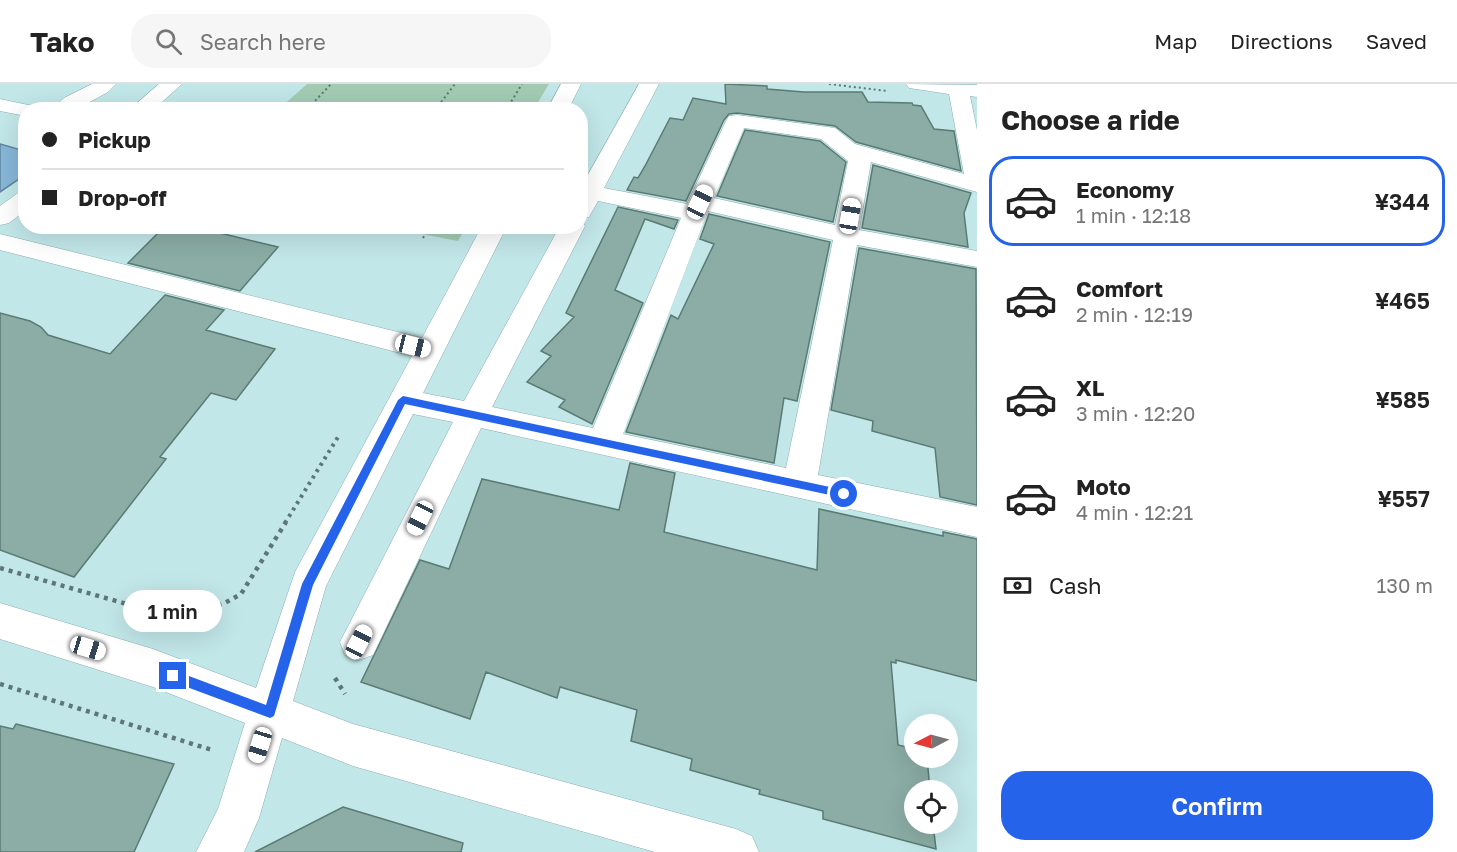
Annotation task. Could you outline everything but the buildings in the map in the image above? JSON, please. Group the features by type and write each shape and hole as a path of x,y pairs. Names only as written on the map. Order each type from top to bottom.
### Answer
{"street":[{"path":"73,102 89,96 106,84"},
{"path":"150,102 172,84"},
{"path":"561,102 571,84"},
{"path":"588,198 649,84"},
{"path":"848,149 977,184 968,90 916,84"},
{"path":"0,105 18,109"},
{"path":"603,442 697,207 737,121 827,133 860,159 800,484"},
{"path":"588,202 697,207 977,259"},
{"path":"0,218 18,204"},
{"path":"219,852 237,818 308,584 491,234"},
{"path":"359,642 472,415 569,234"},
{"path":"0,242 429,350"},
{"path":"403,400 977,522"},
{"path":"0,621 153,668 353,745 736,852"}],"path":[{"path":"315,102 331,84"},
{"path":"442,102 455,84"},
{"path":"511,102 522,84"},
{"path":"423,238 425,234"},
{"path":"0,568 162,614 188,614 227,605 241,594 340,433"},
{"path":"0,684 216,751"}],"green space":[{"path":"307,84 549,84 538,102 287,102"},
{"path":"422,234 462,234 458,241"}],"water":[{"path":"0,144 18,149 18,180 0,192"}],"route":[{"path":"173,676 270,712 308,584 403,400 844,494"}]}
